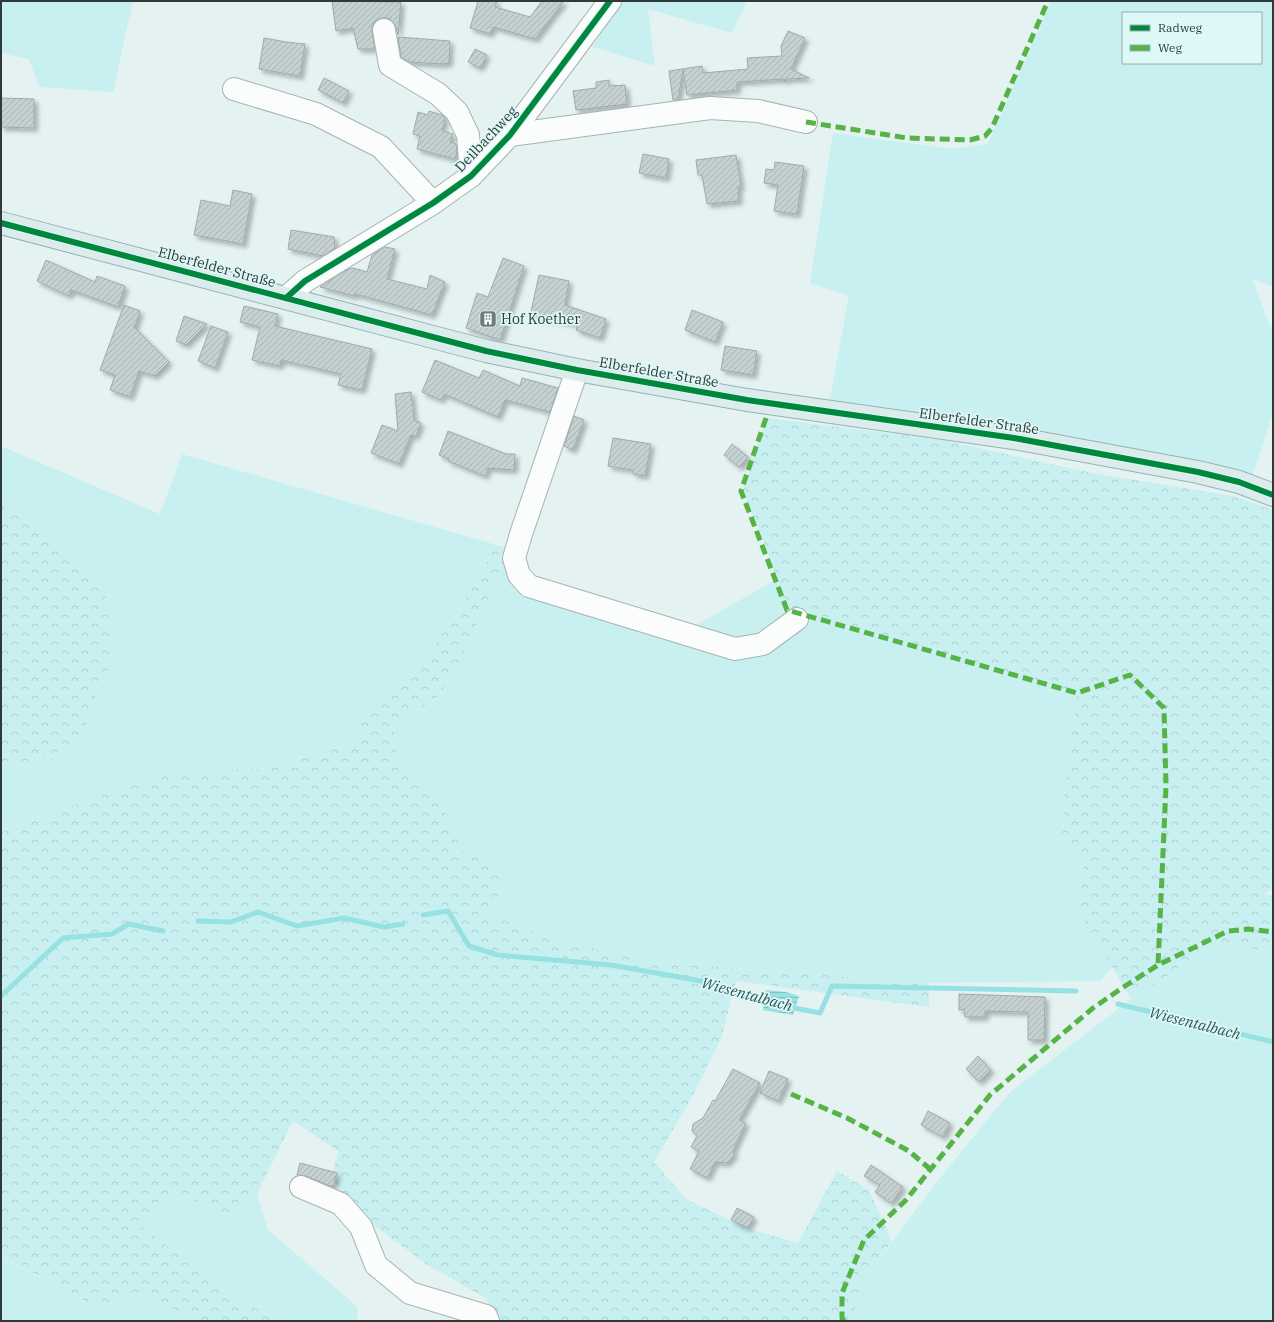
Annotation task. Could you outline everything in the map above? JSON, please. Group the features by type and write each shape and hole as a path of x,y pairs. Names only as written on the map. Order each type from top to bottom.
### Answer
{"main road":[{"name":"Elberfelder Straße","path":"1,223 486,351 577,370 747,400 1014,438 1198,472 1239,482 1273,495"}],"street":[{"name":"Deilbachweg","path":"286,298 305,281 432,203 471,176 510,134 610,1"},
{"path":"384,30 390,65 438,94 457,112 468,135 471,176"},
{"path":"234,90 316,114 381,147 432,203"},
{"name":"Deilbachweg","path":"510,134 710,108 758,111 806,122"},
{"path":"577,370 519,540 514,558 519,575 529,586 736,650 763,644 797,619"},
{"path":"301,1186 341,1204 361,1227 376,1266 410,1293 486,1316 488,1321"}],"green space":[{"path":"1,1 133,1 113,92 39,87 29,59 1,53"},
{"path":"620,1 747,1 732,33 648,9 655,66 593,47"},
{"path":"1051,1 1273,1 1273,287 1252,279 1273,333 1273,413 1252,478 829,403 849,296 810,283 833,133 952,149 988,144"},
{"path":"767,418 943,440 1092,473 1234,496 1273,510 1273,889 1264,894 1273,896 1273,952 1218,944 1131,999 1077,908 1084,863 1062,834 1064,797 1077,693 787,610 767,550 743,490"},
{"path":"1,446 160,514 182,454 497,545 455,617 414,674 364,712 359,741 260,769 172,771 63,809 1,833 1,767 31,767 83,738 92,703 113,659 34,526 1,505"},
{"path":"1,505 34,526 104,583 113,659 92,703 83,738 30,767 1,767"},
{"path":"497,545 509,549 467,647 439,696 394,726 397,766 447,814 463,851 507,872 491,915 557,940 654,962 929,983 929,1007 736,981 721,1039 692,1097 654,1162 686,1199 749,1229 798,1243 837,1171 869,1190 892,1241 862,1283 853,1314 857,1321 495,1321 487,1299 426,1264 365,1219 332,1178 338,1151 293,1121 257,1194 229,1217 175,1191 137,1223 229,1295 282,1321 197,1321 135,1291 101,1310 4,1257 1,1260 1,833 63,809 172,771 260,769 359,741 364,712 414,674 455,617"},
{"path":"509,549 532,582 686,631 777,579 787,610 1077,693 1064,797 1062,834 1084,863 1077,908 1112,967 1100,981 929,983 654,962 557,940 491,915 507,872 463,851 447,814 396,766 394,726 439,696 467,647"},
{"path":"1218,944 1273,952 1273,1321 858,1321 853,1314 862,1283 936,1183 1009,1093 1131,999"},
{"path":"175,1191 229,1217 257,1194 268,1230 358,1307 357,1321 282,1321 229,1295 136,1223"},
{"path":"3,1257 101,1310 135,1291 197,1321 1,1321 1,1260"}],"water":[{"path":"766,990 786,992 799,996 793,1015 763,1010"}],"building":[{"path":"332,1 401,2 398,35 393,22 388,18 382,18 376,21 372,26 375,49 358,49 353,28 336,31"},
{"path":"478,1 497,1 495,7 530,17 542,1 564,1 535,39 493,27 490,34 470,28"},
{"path":"788,31 805,38 791,69 809,78 786,79 785,82 784,79 737,82 737,90 687,95 683,70 678,100 673,100 669,71 702,66 703,73 748,69 747,58 782,56 781,46"},
{"path":"398,37 450,41 449,63 441,64 410,62 401,57"},
{"path":"264,38 305,44 300,76 259,69"},
{"path":"475,49 487,55 480,68 468,62"},
{"path":"324,78 349,91 343,103 318,90"},
{"path":"609,80 609,86 625,85 627,104 576,110 573,91 596,88 596,82"},
{"path":"1,98 34,99 34,128 1,127"},
{"path":"429,111 442,115 445,118 442,131 453,134 450,142 456,144 457,151 455,159 417,149 420,136 413,134 418,112 428,115"},
{"path":"643,154 669,159 666,178 639,173"},
{"path":"736,155 741,187 738,187 739,201 707,204 702,175 698,175 696,160"},
{"path":"775,162 804,166 797,214 774,211 778,185 764,183 766,169 774,170"},
{"path":"233,190 252,194 243,244 194,235 201,200 230,206"},
{"path":"291,230 334,237 335,248 323,256 288,249"},
{"path":"385,247 395,249 387,279 427,289 430,275 445,282 432,315 355,294 354,296 320,287 348,269 353,268 367,272 372,255"},
{"path":"503,258 524,266 500,340 466,328 477,293 488,297"},
{"path":"46,260 95,282 97,276 125,286 118,307 71,290 69,296 37,281"},
{"path":"539,275 569,281 565,305 606,319 600,338 576,330 578,324 530,316"},
{"path":"124,305 140,311 135,326 133,326 169,362 155,376 139,371 130,397 110,390 115,375 100,370"},
{"path":"244,306 278,314 275,326 372,349 362,390 338,385 341,374 281,360 280,366 252,360 260,327 240,322"},
{"path":"692,310 723,322 715,342 685,330"},
{"path":"184,316 207,324 186,345 176,341"},
{"path":"211,326 228,332 215,368 198,361"},
{"path":"725,346 757,351 753,375 721,370"},
{"path":"435,360 479,378 483,370 520,386 522,378 558,388 550,412 505,400 498,417 444,394 441,400 422,392"},
{"path":"411,392 414,420 421,423 416,436 411,435 399,464 371,453 382,425 398,431 395,394"},
{"path":"574,416 584,420 573,450 564,446"},
{"path":"448,431 506,454 515,454 514,470 488,468 485,476 448,461 449,459 439,455"},
{"path":"613,438 651,444 645,476 633,474 633,470 608,466"},
{"path":"732,444 748,457 739,467 724,455"},
{"path":"959,994 1045,997 1044,1040 1028,1040 1028,1012 985,1011 985,1017 965,1017 964,1009 959,1010"},
{"path":"978,1056 991,1070 979,1082 966,1069"},
{"path":"733,1069 760,1083 739,1120 746,1123 733,1150 734,1155 727,1163 715,1162 707,1178 690,1169 699,1151 691,1147 697,1136 692,1131 693,1124 703,1118 713,1100 715,1101"},
{"path":"769,1071 788,1079 778,1101 760,1093"},
{"path":"928,1111 950,1123 943,1137 921,1125"},
{"path":"300,1163 337,1173 333,1187 306,1176 297,1175"},
{"path":"871,1165 903,1187 891,1203 875,1192 880,1185 864,1176"},
{"path":"737,1208 754,1217 748,1228 731,1220"}],"waterway":[{"name":"Wiesentalbach","path":"423,915 448,911 469,946 498,955 611,965 701,981 746,993 770,1003"},
{"name":"Wiesentalbach","path":"198,921 231,922 258,912 297,926 344,918 384,927 403,924"},
{"name":"Wiesentalbach","path":"1,996 63,938 112,934 129,924 163,931"},
{"name":"Wiesentalbach","path":"789,1007 820,1013 832,986 1076,991"},
{"name":"Wiesentalbach","path":"1118,1004 1273,1042"}],"marked path":[{"path":"806,122 907,138 970,140 985,136 992,128 1048,1"},
{"path":"766,418 741,491 787,610 1077,693 1130,675 1164,708 1166,786 1158,965"},
{"path":"844,1321 842,1318 842,1293 864,1240 906,1200 990,1095 1093,1008 1158,965 1228,931 1248,929 1273,932"},
{"path":"791,1094 847,1118 909,1151 930,1169"}],"cycle path":[{"path":"286,298 305,281 433,203 471,176 510,135 610,1"},
{"path":"1,223 486,351 577,370 747,400 1014,438 1198,472 1239,482 1273,495"}],"place":[{"name":"Hof Koether","path":"488,319"}]}
